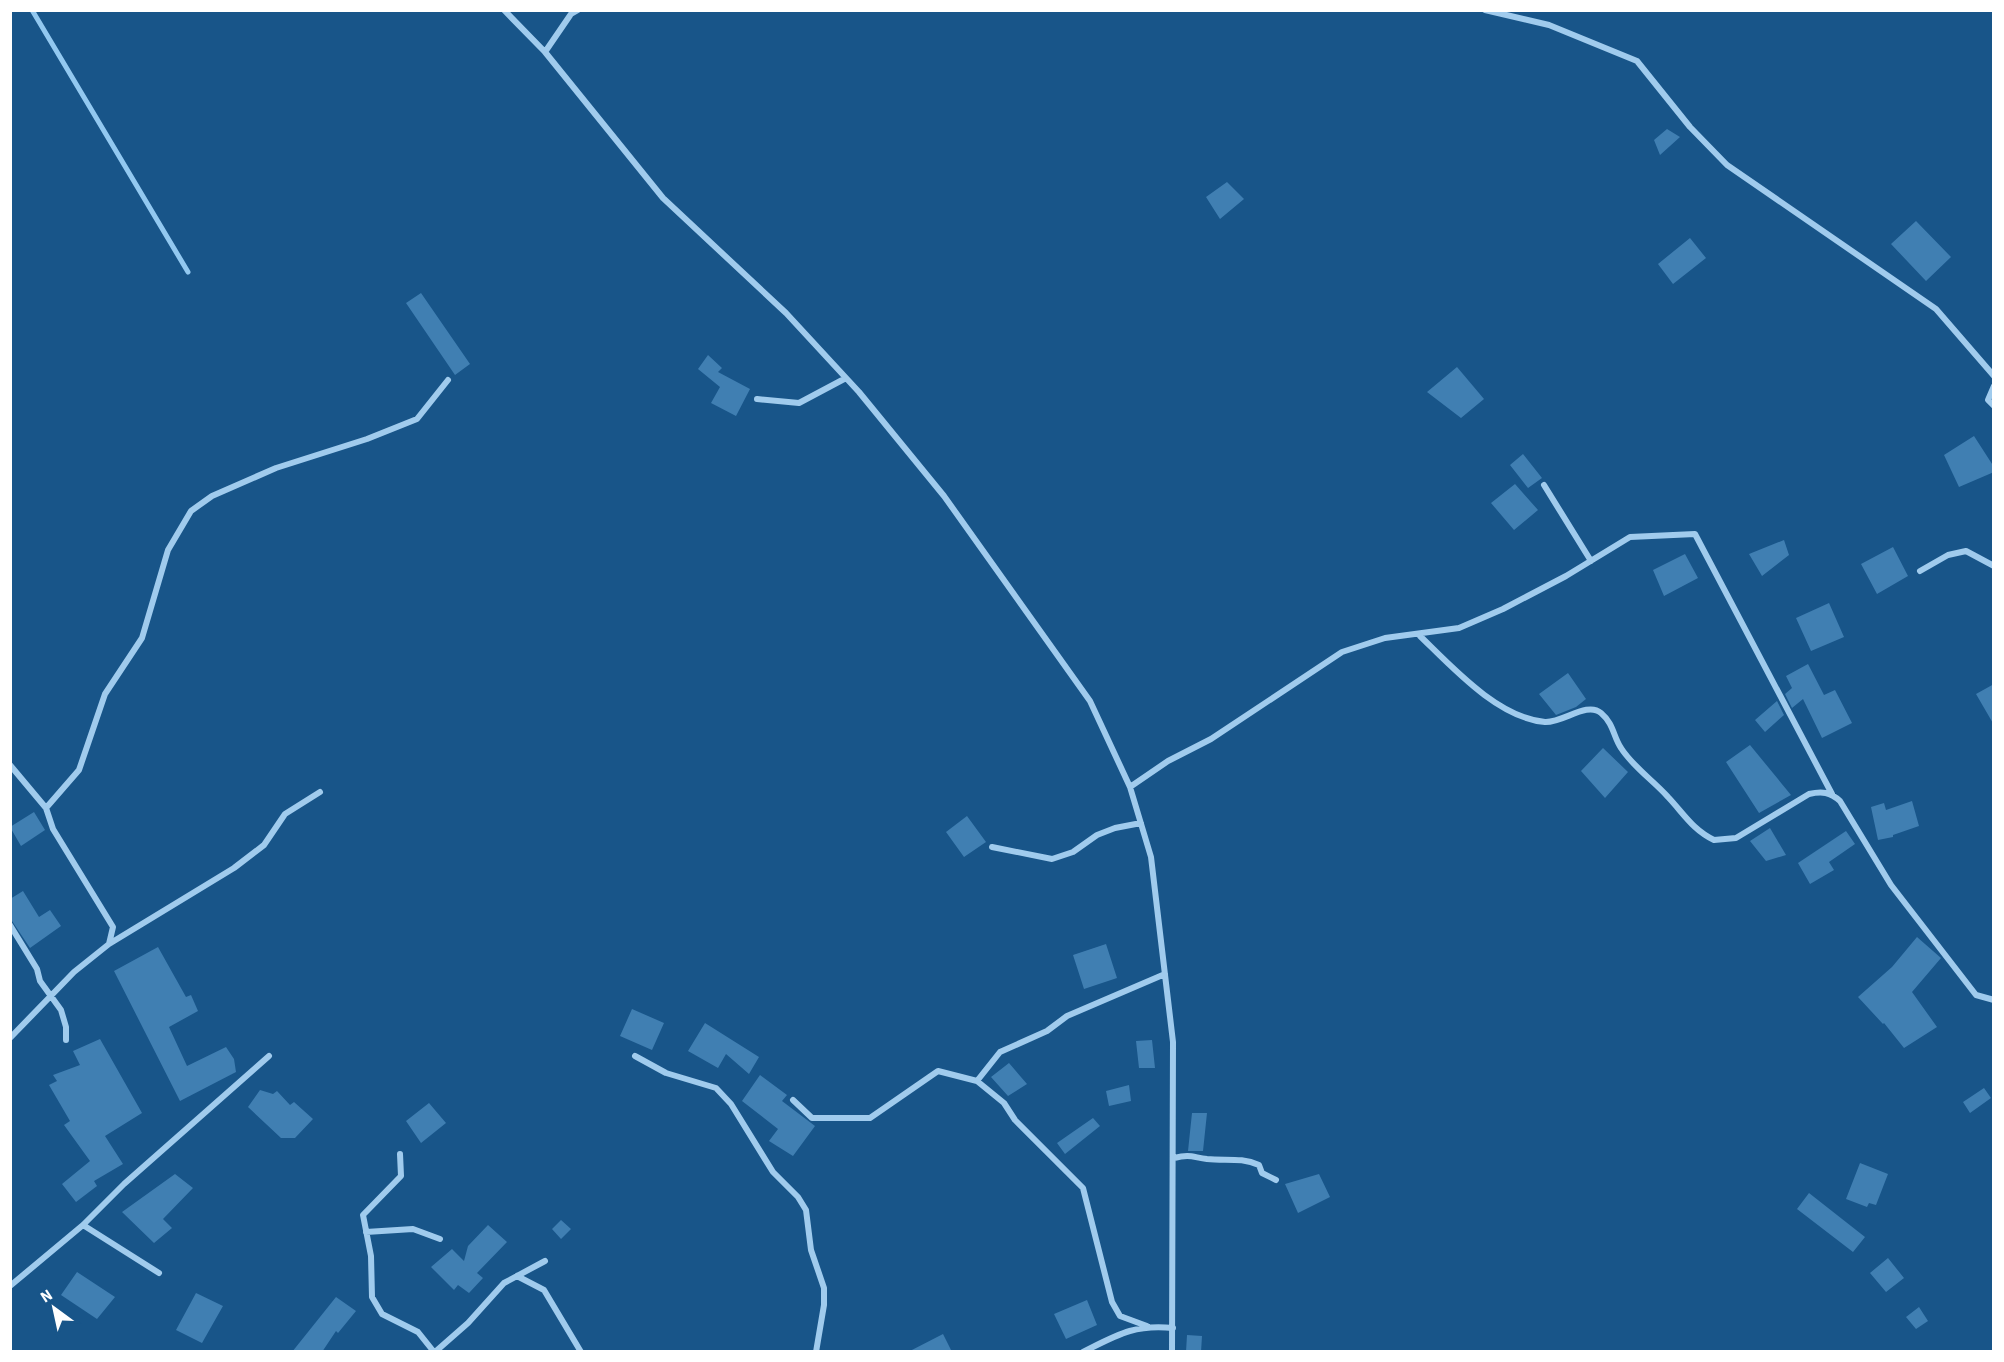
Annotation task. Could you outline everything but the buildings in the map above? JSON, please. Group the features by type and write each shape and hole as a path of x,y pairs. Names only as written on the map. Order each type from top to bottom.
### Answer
{"street":[{"path":"504,10 545,52 663,198 786,314 846,378 944,496 1090,701 1130,787 1151,857 1173,1042 1172,1352"},
{"path":"545,52 571,14 578,10"},
{"path":"1485,10 1549,25 1637,61 1690,127 1728,165 1936,309 1994,376"},
{"path":"757,399 800,404 846,378"},
{"path":"46,808 79,770 105,694 142,638 168,550 191,511 212,496 276,468 368,439 417,419 448,380"},
{"path":"1994,386 1988,400 1994,406"},
{"path":"1544,485 1591,561"},
{"path":"1130,787 1168,761 1211,739 1342,652 1385,638 1420,636 1459,628 1503,609 1630,537 1695,534 1832,794 1840,801 1891,885 1976,995 1994,1000"},
{"path":"1920,571 1948,555 1966,551 1994,566"},
{"path":"1420,636 1494,703 1545,722 1560,720 1587,710 1595,709 1601,713 1615,728 1619,746 1627,756 1669,798 1686,821 1714,840 1736,838 1809,794 1818,792 1832,794"},
{"path":"10,765 46,808 53,829 113,927 109,944"},
{"path":"10,1038 74,972 109,944 234,868 264,845 285,814 320,792"},
{"path":"992,847 1052,859 1073,852 1097,835 1141,823"},
{"path":"10,925 50,996 61,1010 66,1027 66,1040"},
{"path":"977,1082 1000,1052 1047,1031 1067,1016 1165,974"},
{"path":"10,1286 83,1225 124,1184 269,1056"},
{"path":"635,1056 666,1073 716,1088 731,1104 773,1172 798,1197 806,1210 811,1250 824,1288 824,1305 816,1352"},
{"path":"793,1100 812,1118 870,1118 938,1071 977,1082 1004,1103 1015,1120 1083,1188 1112,1302 1120,1317 1147,1326 1173,1328"},
{"path":"400,1154 400,1176 363,1215 371,1256 372,1297 382,1314 418,1332 435,1352 477,1315 504,1283 545,1261"},
{"path":"1174,1158 1198,1155 1205,1159 1249,1160 1259,1165 1262,1173 1276,1180"},
{"path":"83,1225 159,1273"},
{"path":"366,1232 413,1229 440,1239"},
{"path":"517,1276 544,1290 581,1352"},
{"path":"1083,1352 1120,1333 1147,1326"}],"waterway":[{"path":"32,10 188,272"}]}
